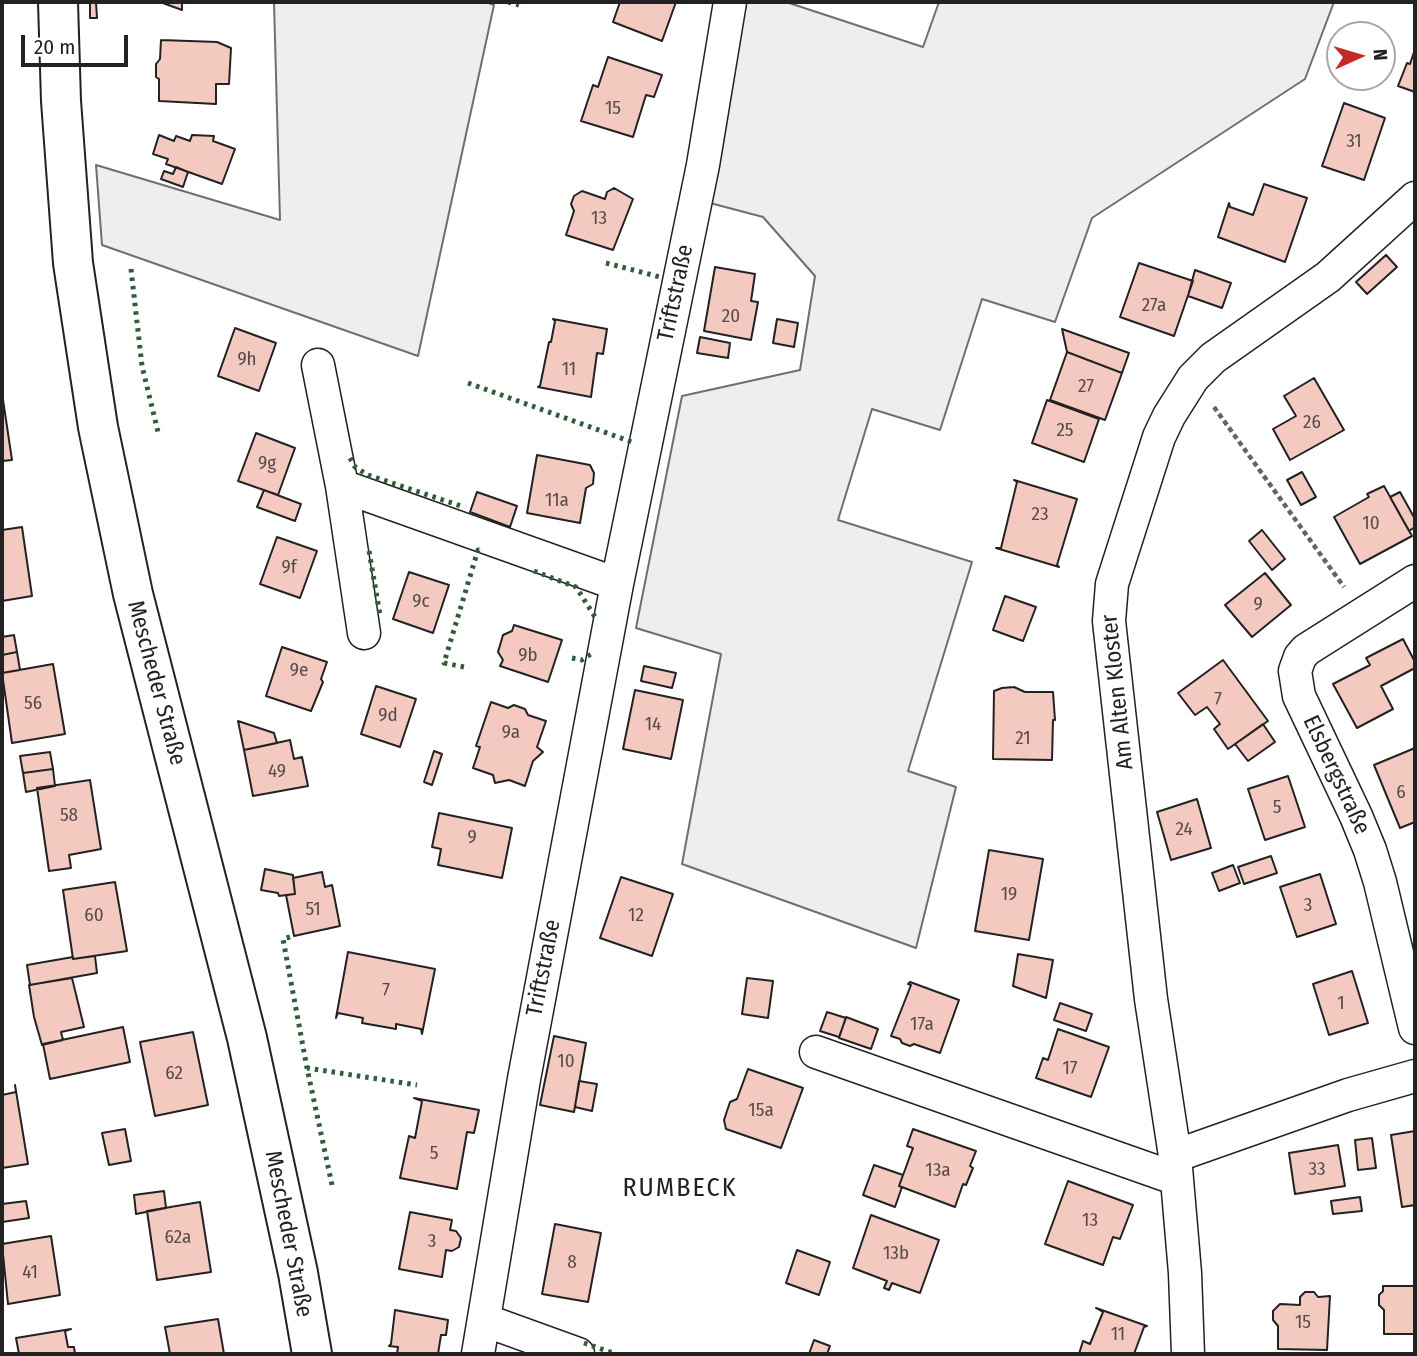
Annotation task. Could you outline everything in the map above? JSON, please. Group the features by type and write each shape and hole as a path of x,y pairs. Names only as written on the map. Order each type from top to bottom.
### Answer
{"street":[{"name":"Mescheder Straße","path":"58,2 61,101 73,263 99,427 133,594 247,1038 298,1273 312,1354"},
{"name":"Triftstraße","path":"478,1354 524,1079 617,584 703,165 730,2"},
{"name":"Am Alten Kloster","path":"1188,1354 1185,1273 1176,1168 1151,999 1110,611 1112,584 1154,450 1169,416 1193,378 1213,358 1328,277 1415,198"},
{"path":"318,365 342,486 364,632"},
{"path":"342,486 617,584"},
{"name":"Elsbergstraße","path":"1415,581 1306,650 1295,671 1299,696 1370,849 1415,1028"},
{"path":"816,1052 1176,1168 1348,1095 1415,1076"},
{"path":"484,1320 578,1354"}],"path":[{"path":"1193,378 1364,614"}],"shaded area":[{"path":"274,2 486,2 494,5 418,356 102,245 96,165 280,220"},
{"path":"746,2 786,2 923,47 939,2 1334,2 1305,79 1092,218 1055,322 982,299 940,430 872,409 838,520 972,562 908,771 956,787 916,948 682,864 721,654 636,628 682,396 800,370 815,276 763,217 710,203"}],"building":[{"path":"90,2 96,2 97,18 90,18"},
{"path":"160,2 182,2 182,10"},
{"path":"620,2 676,2 662,41 613,22"},
{"path":"161,40 217,42 231,48 229,84 216,84 216,104 159,101 156,64 160,59"},
{"path":"1415,49 1415,92 1398,86"},
{"path":"608,57 662,75 654,97 646,95 633,137 581,121 593,85 598,87"},
{"path":"1344,103 1385,118 1364,180 1322,166"},
{"path":"159,135 174,141 176,136 190,141 192,135 214,136 213,141 235,149 222,184 166,164 168,159 153,154"},
{"path":"176,167 188,172 183,187 161,179 164,171 173,174"},
{"path":"1264,184 1307,198 1285,262 1218,237 1229,203 1230,207 1253,215"},
{"path":"614,188 633,199 613,250 566,235 574,211 571,204 574,196 582,191 605,199 607,192"},
{"path":"1386,255 1397,267 1367,294 1356,282"},
{"path":"1139,263 1193,281 1174,336 1120,317"},
{"path":"715,267 755,274 751,301 758,302 751,340 704,331"},
{"path":"1195,270 1231,283 1222,308 1188,296"},
{"path":"553,319 607,329 603,354 597,353 591,397 538,387 551,342 555,321"},
{"path":"777,319 798,323 794,347 773,343"},
{"path":"235,328 276,343 259,391 218,376"},
{"path":"1062,329 1129,353 1122,373 1067,352"},
{"path":"700,337 730,343 728,358 697,353"},
{"path":"1067,352 1122,373 1105,420 1050,400"},
{"path":"1314,378 1344,430 1290,460 1273,429 1296,416 1284,396"},
{"path":"2,393 12,460 2,461"},
{"path":"1047,400 1099,419 1084,462 1032,443"},
{"path":"256,433 295,448 278,495 238,481"},
{"path":"537,455 590,465 594,473 593,484 586,488 580,523 527,513"},
{"path":"1302,472 1316,497 1301,505 1287,480"},
{"path":"1014,480 1077,499 1057,565 1059,567 996,548 1001,548 1017,482"},
{"path":"1384,486 1412,536 1360,564 1334,517 1369,497 1367,494"},
{"path":"264,490 301,504 295,521 257,507"},
{"path":"477,492 517,506 510,527 470,512"},
{"path":"1400,492 1415,519 1415,527 1409,531 1390,497"},
{"path":"22,527 32,596 2,601 2,530"},
{"path":"1262,530 1285,559 1272,570 1249,541"},
{"path":"277,537 317,551 300,598 260,584"},
{"path":"409,572 449,585 433,633 393,619"},
{"path":"1265,573 1291,605 1252,637 1225,605"},
{"path":"1005,596 1036,607 1023,641 993,630"},
{"path":"514,625 562,640 548,682 500,666 503,660 498,652 503,635 512,631"},
{"path":"14,635 17,652 2,655 2,637"},
{"path":"1403,639 1415,662 1415,668 1381,686 1393,709 1357,728 1333,684 1370,665 1366,658"},
{"path":"282,647 327,662 321,679 323,682 311,711 266,696"},
{"path":"17,652 20,670 2,673 2,655"},
{"path":"1223,660 1268,721 1228,749 1214,729 1220,724 1207,707 1195,715 1178,693"},
{"path":"53,664 65,734 12,743 2,673"},
{"path":"644,666 676,673 672,688 641,681"},
{"path":"376,686 416,699 400,747 361,734"},
{"path":"1014,687 1025,692 1053,692 1055,720 1052,760 993,759 994,691"},
{"path":"635,690 683,700 671,759 623,749"},
{"path":"491,702 508,708 514,705 525,709 528,715 546,721 537,747 543,752 533,761 525,786 509,780 495,783 493,775 473,768 480,747 476,746"},
{"path":"238,721 274,733 277,743 244,750"},
{"path":"1263,724 1275,742 1248,761 1235,744"},
{"path":"290,740 294,759 302,757 308,786 253,796 244,750"},
{"path":"1415,748 1415,822 1400,828 1374,765"},
{"path":"434,751 442,754 432,785 424,782"},
{"path":"50,752 53,769 23,773 20,756"},
{"path":"53,769 55,786 26,792 23,773"},
{"path":"1288,776 1305,827 1265,840 1248,789"},
{"path":"90,780 101,849 69,855 71,868 49,871 37,788"},
{"path":"1197,799 1211,848 1171,860 1157,812"},
{"path":"439,813 512,828 502,878 438,865 441,849 432,847"},
{"path":"989,850 1043,859 1029,940 975,931"},
{"path":"1271,856 1277,873 1244,884 1238,867"},
{"path":"1233,865 1240,883 1219,891 1212,873"},
{"path":"265,869 293,875 295,894 279,896 278,893 261,890"},
{"path":"322,872 325,887 332,885 340,926 294,936 286,895 295,894 293,878"},
{"path":"1320,874 1336,924 1297,937 1280,887"},
{"path":"621,877 673,894 652,956 600,938"},
{"path":"115,882 127,951 73,959 63,890"},
{"path":"348,952 435,969 422,1034 421,1029 396,1024 396,1029 362,1023 363,1018 338,1013 336,1018"},
{"path":"1018,954 1053,960 1046,998 1013,986"},
{"path":"95,956 97,973 30,985 27,965"},
{"path":"1352,971 1368,1023 1329,1035 1313,984"},
{"path":"72,978 84,1027 61,1032 63,1040 42,1045 29,985"},
{"path":"747,978 773,981 768,1018 742,1014"},
{"path":"910,982 959,1000 940,1053 914,1044 910,1046 891,1036"},
{"path":"1060,1003 1092,1014 1086,1031 1054,1020"},
{"path":"827,1012 846,1018 839,1037 820,1031"},
{"path":"846,1017 878,1029 871,1049 839,1038"},
{"path":"123,1027 130,1062 50,1079 43,1044"},
{"path":"1058,1029 1109,1047 1091,1097 1036,1078 1043,1058 1048,1060"},
{"path":"193,1032 208,1105 155,1116 140,1042"},
{"path":"554,1036 586,1043 574,1112 540,1105"},
{"path":"748,1069 803,1088 781,1148 726,1129 724,1120 730,1102 737,1099"},
{"path":"579,1081 597,1084 592,1111 575,1107"},
{"path":"15,1085 28,1164 2,1168 2,1095 16,1092"},
{"path":"414,1098 479,1110 474,1133 467,1132 457,1189 400,1178 409,1136 415,1138 422,1101"},
{"path":"125,1129 131,1161 109,1165 102,1133"},
{"path":"913,1129 976,1151 970,1166 973,1168 966,1185 963,1184 955,1207 899,1186 913,1148 907,1146"},
{"path":"1415,1131 1415,1205 1402,1207 1391,1135"},
{"path":"1372,1138 1376,1168 1358,1170 1355,1140"},
{"path":"1338,1145 1345,1186 1295,1194 1289,1153"},
{"path":"874,1165 903,1175 895,1207 863,1195"},
{"path":"1068,1181 1133,1205 1120,1239 1113,1237 1103,1265 1045,1244"},
{"path":"164,1191 166,1208 136,1214 134,1195"},
{"path":"1360,1197 1362,1211 1333,1214 1331,1201"},
{"path":"26,1201 29,1218 2,1222 2,1204"},
{"path":"200,1202 211,1272 157,1280 147,1211"},
{"path":"410,1212 452,1220 450,1230 456,1231 461,1238 459,1247 452,1251 446,1250 442,1277 399,1269"},
{"path":"871,1215 939,1240 920,1293 892,1283 889,1290 884,1288 887,1281 853,1268"},
{"path":"555,1224 601,1233 588,1302 542,1294"},
{"path":"51,1236 60,1295 8,1304 2,1244"},
{"path":"797,1250 830,1262 819,1295 786,1283"},
{"path":"1383,1286 1415,1286 1415,1334 1384,1334 1384,1310 1379,1305"},
{"path":"1305,1292 1314,1292 1318,1297 1330,1296 1327,1350 1278,1349 1278,1326 1273,1320 1273,1311 1280,1304 1300,1305 1300,1297"},
{"path":"1096,1308 1147,1326 1144,1327 1134,1354 1079,1354 1083,1341 1090,1344 1103,1312"},
{"path":"395,1310 448,1320 446,1335 441,1335 438,1354 397,1354 398,1347 389,1346"},
{"path":"218,1319 224,1354 170,1354 165,1327"},
{"path":"71,1329 65,1331 68,1347 74,1347 75,1354 19,1354 16,1338"},
{"path":"814,1340 830,1346 827,1354 809,1354"}],"hedge":[{"path":"508,2 519,5"},
{"path":"606,263 660,277"},
{"path":"131,269 142,366 158,432"},
{"path":"468,383 632,442"},
{"path":"350,458 355,467 368,475 461,506"},
{"path":"464,667 444,663 478,550 482,551"},
{"path":"369,551 380,615"},
{"path":"534,571 576,587 597,620"},
{"path":"572,658 582,660 591,654"},
{"path":"290,937 283,939 307,1068"},
{"path":"332,1185 307,1068 417,1085"},
{"path":"584,1343 616,1354"}],"district":[{"name":"RUMBECK","path":"680,1189"}]}
